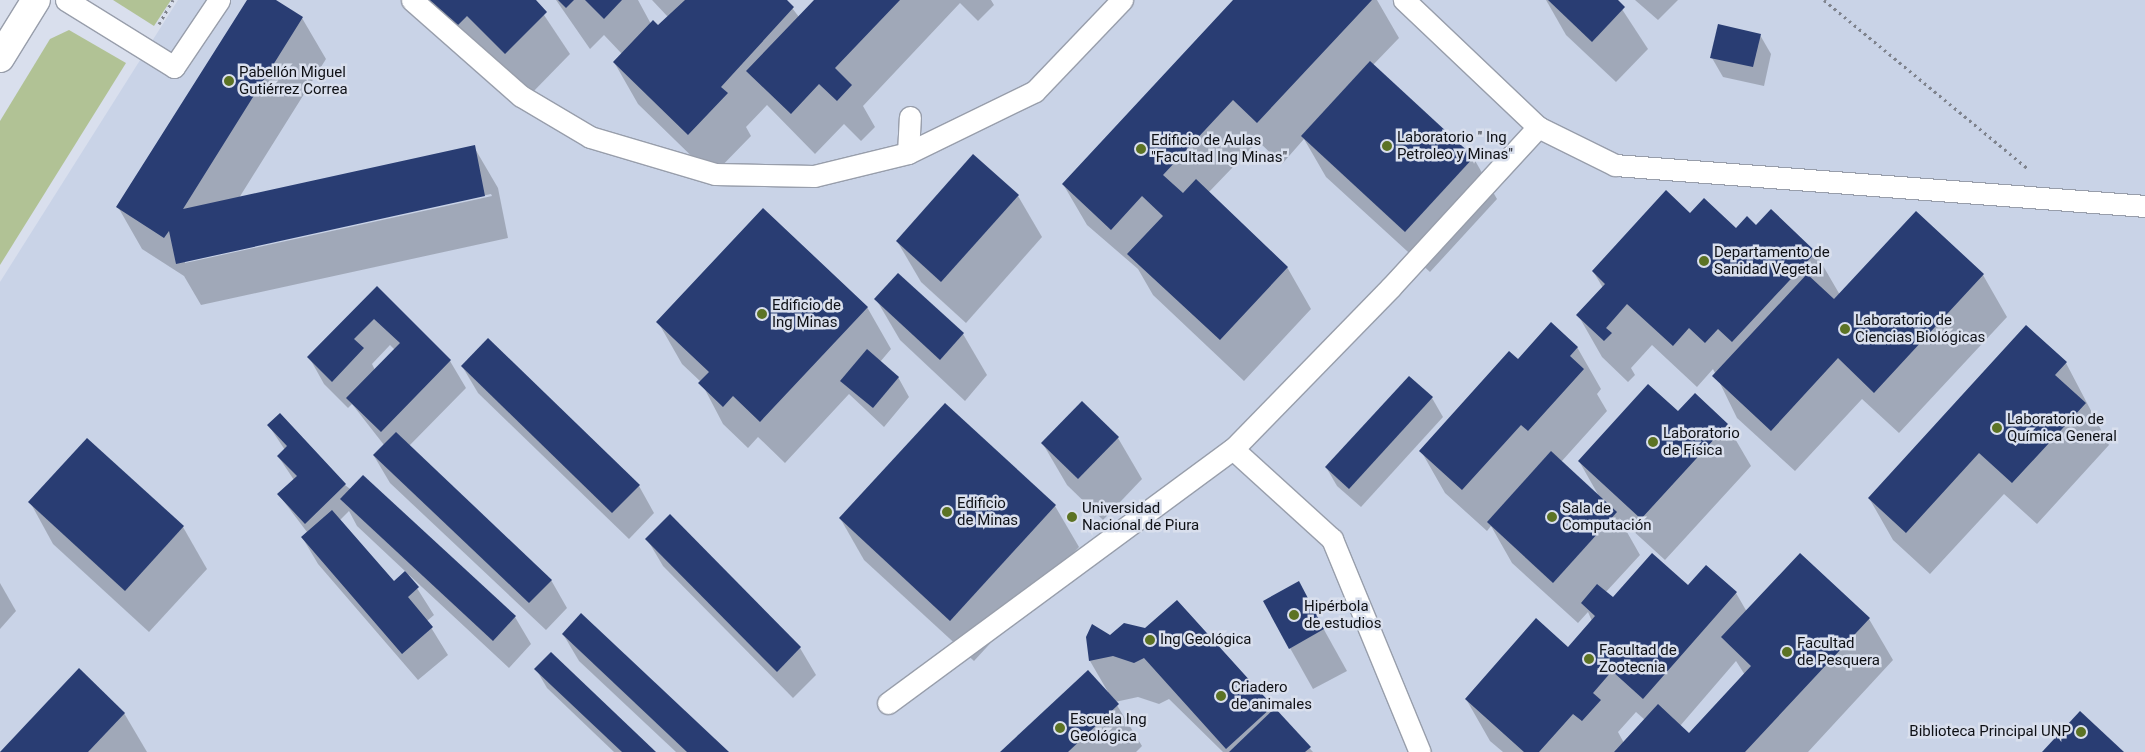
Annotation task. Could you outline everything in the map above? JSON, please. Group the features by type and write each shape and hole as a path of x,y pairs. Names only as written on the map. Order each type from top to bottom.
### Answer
{"highway":[{"path":"0,58 36,0"}],"lane":[{"path":"66,0 174,68 219,0"},
{"path":"412,0 521,96 590,137 715,174 814,176 908,153 1035,91 1122,0"},
{"path":"1404,0 1538,127 1615,165 2145,206"},
{"path":"908,153 910,117"},
{"path":"888,703 1233,449 1390,288 1538,127"},
{"path":"1233,449 1332,539 1420,752"}],"path":[{"path":"1824,0 2032,172"}],"shaded area":[{"name":"Universidad Nacional de Piura","path":"178,0 2145,0 2145,752 0,752 0,282"}],"green space":[{"path":"113,0 171,0 154,26"},
{"path":"69,30 126,63 0,265 0,121 50,39"}],"building":[{"name":"Pabellón Miguel Gutiérrez Correa","path":"247,0 276,0 303,17 183,209 475,145 485,196 176,264 169,231 164,238 116,207"},
{"path":"427,0 536,0 547,12 505,54 467,16 455,28"},
{"path":"558,0 574,0 566,8"},
{"path":"585,0 622,0 604,19"},
{"path":"685,0 787,0 794,7 721,87 728,93 688,135 613,62 653,20 658,25"},
{"path":"814,0 900,0 835,68 852,85 837,101 819,84 791,114 746,71"},
{"name":"Edificio de Aulas \"Facultad Ing Minas\"","path":"1233,0 1372,0 1257,123 1233,100 1163,175 1183,193 1196,179 1288,267 1220,340 1127,254 1163,216 1142,196 1111,230 1062,184"},
{"path":"1548,0 1618,0 1625,7 1592,42"},
{"path":"1718,24 1761,34 1753,67 1710,58"},
{"name":"Laboratorio \" Ing Petroleo y Minas\"","path":"1370,61 1474,157 1405,232 1301,136"},
{"path":"973,154 1019,195 941,282 896,241"},
{"name":"Departamento de Sanidad Vegetal","path":"1666,190 1690,213 1704,198 1736,228 1747,216 1756,225 1771,209 1816,252 1732,342 1718,329 1705,343 1689,328 1673,346 1627,304 1606,328 1612,333 1604,341 1576,315 1605,284 1592,271"},
{"name":"Edificio de Ing Minas","path":"763,208 868,307 760,422 733,396 723,407 698,383 709,372 656,322"},
{"name":"Laboratorio de Ciencias Biológicas","path":"1916,211 1984,274 1874,393 1838,358 1771,431 1712,376 1807,274 1834,299"},
{"path":"898,273 964,333 940,360 874,299"},
{"path":"377,286 451,360 381,432 346,398 400,343 374,319 354,339 364,348 332,382 307,357"},
{"path":"1551,322 1578,347 1570,356 1584,369 1528,431 1521,425 1462,490 1419,451 1509,351 1518,359"},
{"name":"Laboratorio de Química General","path":"2026,325 2067,362 2055,375 2086,403 2012,483 1979,453 1906,533 1868,498"},
{"path":"488,338 640,485 612,513 461,366"},
{"path":"867,349 899,377 873,408 840,381"},
{"path":"1409,376 1433,397 1349,489 1325,467"},
{"name":"Laboratorio de Física","path":"1648,384 1678,411 1695,393 1728,424 1641,519 1578,461"},
{"path":"1082,401 1119,437 1078,479 1041,443"},
{"name":"Edificio de Minas","path":"945,403 1056,505 950,621 839,518"},
{"path":"280,413 346,484 305,524 277,494 297,476 277,456 287,446 267,425"},
{"path":"396,432 552,580 529,603 373,455"},
{"path":"87,438 184,526 125,591 28,502"},
{"name":"Sala de Computación","path":"1551,451 1617,512 1553,583 1487,522"},
{"path":"363,475 516,616 493,641 340,499"},
{"path":"332,510 394,581 405,571 419,587 408,597 433,627 402,654 301,537"},
{"path":"670,514 801,647 777,672 645,539"},
{"name":"Facultad de Zootecnia","path":"1652,553 1688,585 1706,565 1737,592 1643,699 1612,671 1593,693 1601,700 1582,721 1573,714 1539,752 1524,752 1465,699 1536,618 1568,647 1595,616 1581,603 1597,584 1613,597"},
{"name":"Facultad de Pesquera","path":"1800,553 1870,618 1745,752 1614,752 1658,704 1689,733 1751,666 1721,637"},
{"name":"Hipérbola de estudios","path":"1299,581 1324,629 1289,649 1263,601"},
{"path":"1177,600 1273,706 1226,749 1144,658 1134,663 1113,656 1089,661 1086,637 1092,624 1110,635 1124,623 1145,628"},
{"path":"581,613 729,752 687,752 562,634"},
{"path":"551,652 656,752 622,752 534,669"},
{"path":"79,668 125,713 88,752 0,752"},
{"name":"Escuela Ing Geológica","path":"1088,670 1119,704 1068,752 1000,752"},
{"path":"1275,708 1311,747 1305,752 1229,752"},
{"name":"Biblioteca Principal UNP","path":"2080,711 2124,752 2042,752"}],"place":[{"name":"Pabellón Miguel Gutiérrez Correa","path":"229,81"},
{"name":"Laboratorio \" Ing Petroleo y Minas\"","path":"1387,146"},
{"name":"Edificio de Aulas \"Facultad Ing Minas\"","path":"1141,149"},
{"name":"Departamento de Sanidad Vegetal","path":"1704,261"},
{"name":"Edificio de Ing Minas","path":"762,314"},
{"name":"Laboratorio de Ciencias Biológicas","path":"1845,329"},
{"name":"Laboratorio de Química General","path":"1997,428"},
{"name":"Laboratorio de Física","path":"1653,442"},
{"name":"Edificio de Minas","path":"947,512"},
{"name":"Universidad Nacional de Piura","path":"1072,517"},
{"name":"Sala de Computación","path":"1552,517"},
{"name":"Hipérbola de estudios","path":"1294,615"},
{"name":"Ing Geológica","path":"1150,640"},
{"name":"Facultad de Pesquera","path":"1787,652"},
{"name":"Facultad de Zootecnia","path":"1589,659"},
{"name":"Criadero de animales","path":"1221,696"},
{"name":"Escuela Ing Geológica","path":"1060,728"},
{"name":"Biblioteca Principal UNP","path":"2081,732"}]}
